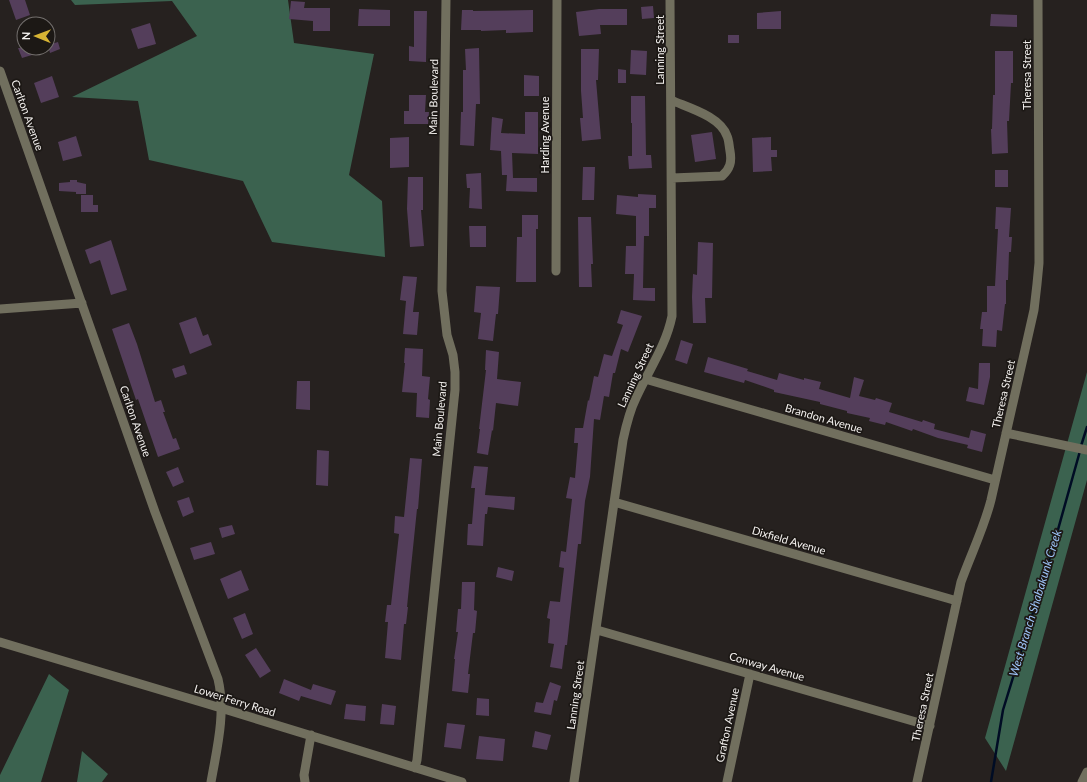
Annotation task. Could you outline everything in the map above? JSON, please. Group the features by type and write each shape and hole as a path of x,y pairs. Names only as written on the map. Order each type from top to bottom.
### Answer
{"street":[{"name":"Main Boulevard","path":"415,768 455,390 453,355 447,335 442,291 446,0"},
{"name":"Harding Avenue","path":"556,271 557,0"},
{"name":"Lanning Street","path":"574,782 597,630 623,440 635,400 664,342 672,316 670,0"},
{"name":"Theresa Street","path":"918,782 961,582 970,555 987,516 1034,310 1039,263 1038,0"},
{"name":"Carlton Avenue","path":"0,71 154,512 218,679 221,690 222,708 211,782"},
{"path":"671,100 713,118 722,126 727,136 731,160 728,171 722,176 672,178"},
{"path":"0,309 82,303"},
{"name":"Brandon Avenue","path":"645,379 995,480"},
{"path":"1006,433 1087,450"},
{"name":"Dixfield Avenue","path":"614,502 957,601"},
{"name":"Conway Avenue","path":"597,630 930,726"},
{"name":"Lower Ferry Road","path":"0,642 222,708 462,782"},
{"name":"Grafton Avenue","path":"727,782 750,674"},
{"path":"305,782 304,775 311,736"},
{"path":"1082,782 1087,772"}],"green space":[{"path":"71,0 288,0 294,43 374,54 349,175 382,201 385,257 272,242 243,181 149,160 138,101 72,97 197,36 172,1 75,5"},
{"path":"1087,372 1087,480 1006,771 985,738"},
{"path":"49,674 69,690 41,782 0,782 0,775"},
{"path":"82,751 108,774 102,782 77,782"}],"building":[{"path":"9,0 25,0 30,15 16,16 16,20"},
{"path":"291,1 305,2 304,8 330,8 330,31 313,31 313,21 289,19"},
{"path":"653,6 654,18 642,19 641,7"},
{"path":"359,9 390,10 390,26 358,26"},
{"path":"599,9 627,9 627,25 600,25 601,34 579,36 576,12"},
{"path":"462,10 533,10 533,32 506,33 506,30 461,30"},
{"path":"414,11 427,11 426,62 409,61 409,46 414,47"},
{"path":"781,11 781,29 757,29 757,13"},
{"path":"991,14 1017,15 1017,27 990,26"},
{"path":"150,23 156,44 138,49 131,29"},
{"path":"728,35 739,35 739,43 728,43"},
{"path":"58,42 60,49 56,51 56,43"},
{"path":"479,48 480,104 476,104 474,146 460,145 461,112 463,112 463,70 466,70 465,49"},
{"path":"581,49 599,49 598,80 596,80 601,139 582,141 580,118 583,118 581,91"},
{"path":"631,50 647,51 646,75 630,74"},
{"path":"995,51 1013,51 1013,83 1011,83 1009,121 1007,121 1008,153 992,154 991,129 993,95 995,95"},
{"path":"618,69 626,70 626,83 618,83"},
{"path":"524,75 539,76 539,96 524,96"},
{"path":"52,76 59,97 41,103 34,83"},
{"path":"409,95 426,95 425,112 429,112 428,124 404,124 404,111 409,111"},
{"path":"631,96 645,96 646,155 651,155 652,168 629,169 628,156 632,156"},
{"path":"525,112 538,112 538,154 512,153 513,178 537,178 537,192 506,191 507,175 502,175 501,151 490,150 492,117 503,119 501,133 525,134"},
{"path":"712,132 716,159 695,162 691,135"},
{"path":"76,136 82,156 63,161 58,142"},
{"path":"409,137 409,167 390,168 390,138"},
{"path":"771,137 771,150 777,150 777,157 771,157 772,171 753,172 752,138"},
{"path":"583,167 595,167 594,200 582,200"},
{"path":"995,170 1008,170 1008,187 995,187"},
{"path":"481,173 482,209 469,208 470,188 467,188 466,174"},
{"path":"408,177 423,177 423,210 421,210 424,246 410,247 407,209"},
{"path":"70,180 77,180 77,182 86,184 86,194 59,191 59,183 70,182"},
{"path":"638,194 656,195 656,208 649,208 649,236 644,236 643,288 655,288 655,301 633,300 634,274 625,274 626,246 636,246 636,216 616,214 617,195 638,197"},
{"path":"81,195 93,195 93,205 98,205 98,212 81,212"},
{"path":"996,207 1011,208 1009,237 1012,237 1011,252 1009,252 1008,280 1006,280 1006,304 1002,331 997,330 996,347 982,346 983,329 980,329 982,312 987,312 987,286 995,286 998,229 995,229"},
{"path":"522,215 538,215 538,229 536,229 536,282 516,282 517,237 522,237"},
{"path":"578,217 591,217 593,264 591,264 592,287 579,287"},
{"path":"469,226 486,226 486,247 470,247"},
{"path":"111,240 127,290 111,295 100,260 90,264 85,250"},
{"path":"698,242 713,243 712,298 705,298 706,323 693,323 693,274 697,275"},
{"path":"403,276 417,277 413,312 419,312 417,335 403,334 406,301 400,300"},
{"path":"476,286 500,287 498,314 496,314 493,341 478,339 481,313 474,312"},
{"path":"621,310 642,316 628,352 621,349 615,373 613,373 609,397 604,396 600,420 594,419 590,477 585,501 581,544 578,544 567,645 565,645 562,669 550,667 554,644 548,643 550,619 547,618 550,601 560,602 564,568 559,567 561,551 566,552 572,499 566,498 570,477 575,478 578,443 574,443 575,428 583,428 594,376 598,377 604,354 612,356 623,325 617,323"},
{"path":"196,317 203,336 208,334 212,345 190,354 179,323"},
{"path":"129,323 155,402 161,400 165,412 163,412 173,439 176,438 180,449 158,457 138,399 136,400 112,329"},
{"path":"681,340 693,344 687,364 675,360"},
{"path":"405,348 423,349 422,376 430,377 428,399 430,400 429,418 416,417 417,393 402,392"},
{"path":"486,350 499,352 497,379 521,382 518,406 496,403 493,431 492,430 488,455 477,453 486,370"},
{"path":"708,357 748,369 747,371 777,380 779,373 804,380 804,378 821,382 819,389 850,398 854,377 864,380 859,396 875,400 876,398 892,403 889,412 922,422 923,420 935,424 934,429 969,438 971,430 986,434 982,452 967,448 968,445 938,438 913,429 912,431 886,422 885,425 869,421 870,418 847,413 847,411 820,404 820,402 774,392 774,390 745,380 744,383 704,372"},
{"path":"979,363 990,363 990,377 984,405 966,401 969,387 978,389"},
{"path":"184,365 187,374 175,378 172,369"},
{"path":"297,381 310,381 310,410 296,409"},
{"path":"317,450 329,451 328,486 316,485"},
{"path":"410,458 422,459 408,607 406,624 404,624 401,660 385,658 388,622 385,622 387,605 391,605 399,534 394,533 395,516 404,517"},
{"path":"474,466 488,467 485,495 515,497 514,510 488,507 487,514 485,514 483,546 467,545 468,524 472,524 475,488 471,488"},
{"path":"178,467 184,482 173,487 166,472"},
{"path":"189,497 194,512 183,517 177,501"},
{"path":"232,525 235,534 222,538 219,528"},
{"path":"211,542 215,554 194,560 190,548"},
{"path":"498,567 514,571 512,581 496,577"},
{"path":"241,570 249,590 228,599 220,579"},
{"path":"462,582 475,582 474,610 477,611 468,674 470,674 468,693 452,691 454,659 458,632 456,632 458,609 461,609"},
{"path":"245,613 253,634 242,639 233,618"},
{"path":"256,648 271,671 260,678 245,655"},
{"path":"284,679 311,690 313,684 336,691 331,705 301,696 299,701 279,693"},
{"path":"550,682 561,686 557,701 554,700 551,715 534,712 536,702 543,703"},
{"path":"477,698 489,699 489,716 476,715"},
{"path":"346,704 366,706 365,721 344,719"},
{"path":"382,704 396,706 394,725 380,724"},
{"path":"447,723 465,725 461,749 444,747"},
{"path":"535,731 551,735 547,750 532,747"},
{"path":"479,736 505,739 503,761 476,759"}],"waterway":[{"name":"West Branch Shabakunk Creek","path":"1081,446 1087,427"},
{"name":"West Branch Shabakunk Creek","path":"991,782 1003,710 1052,551 1080,451"}]}
